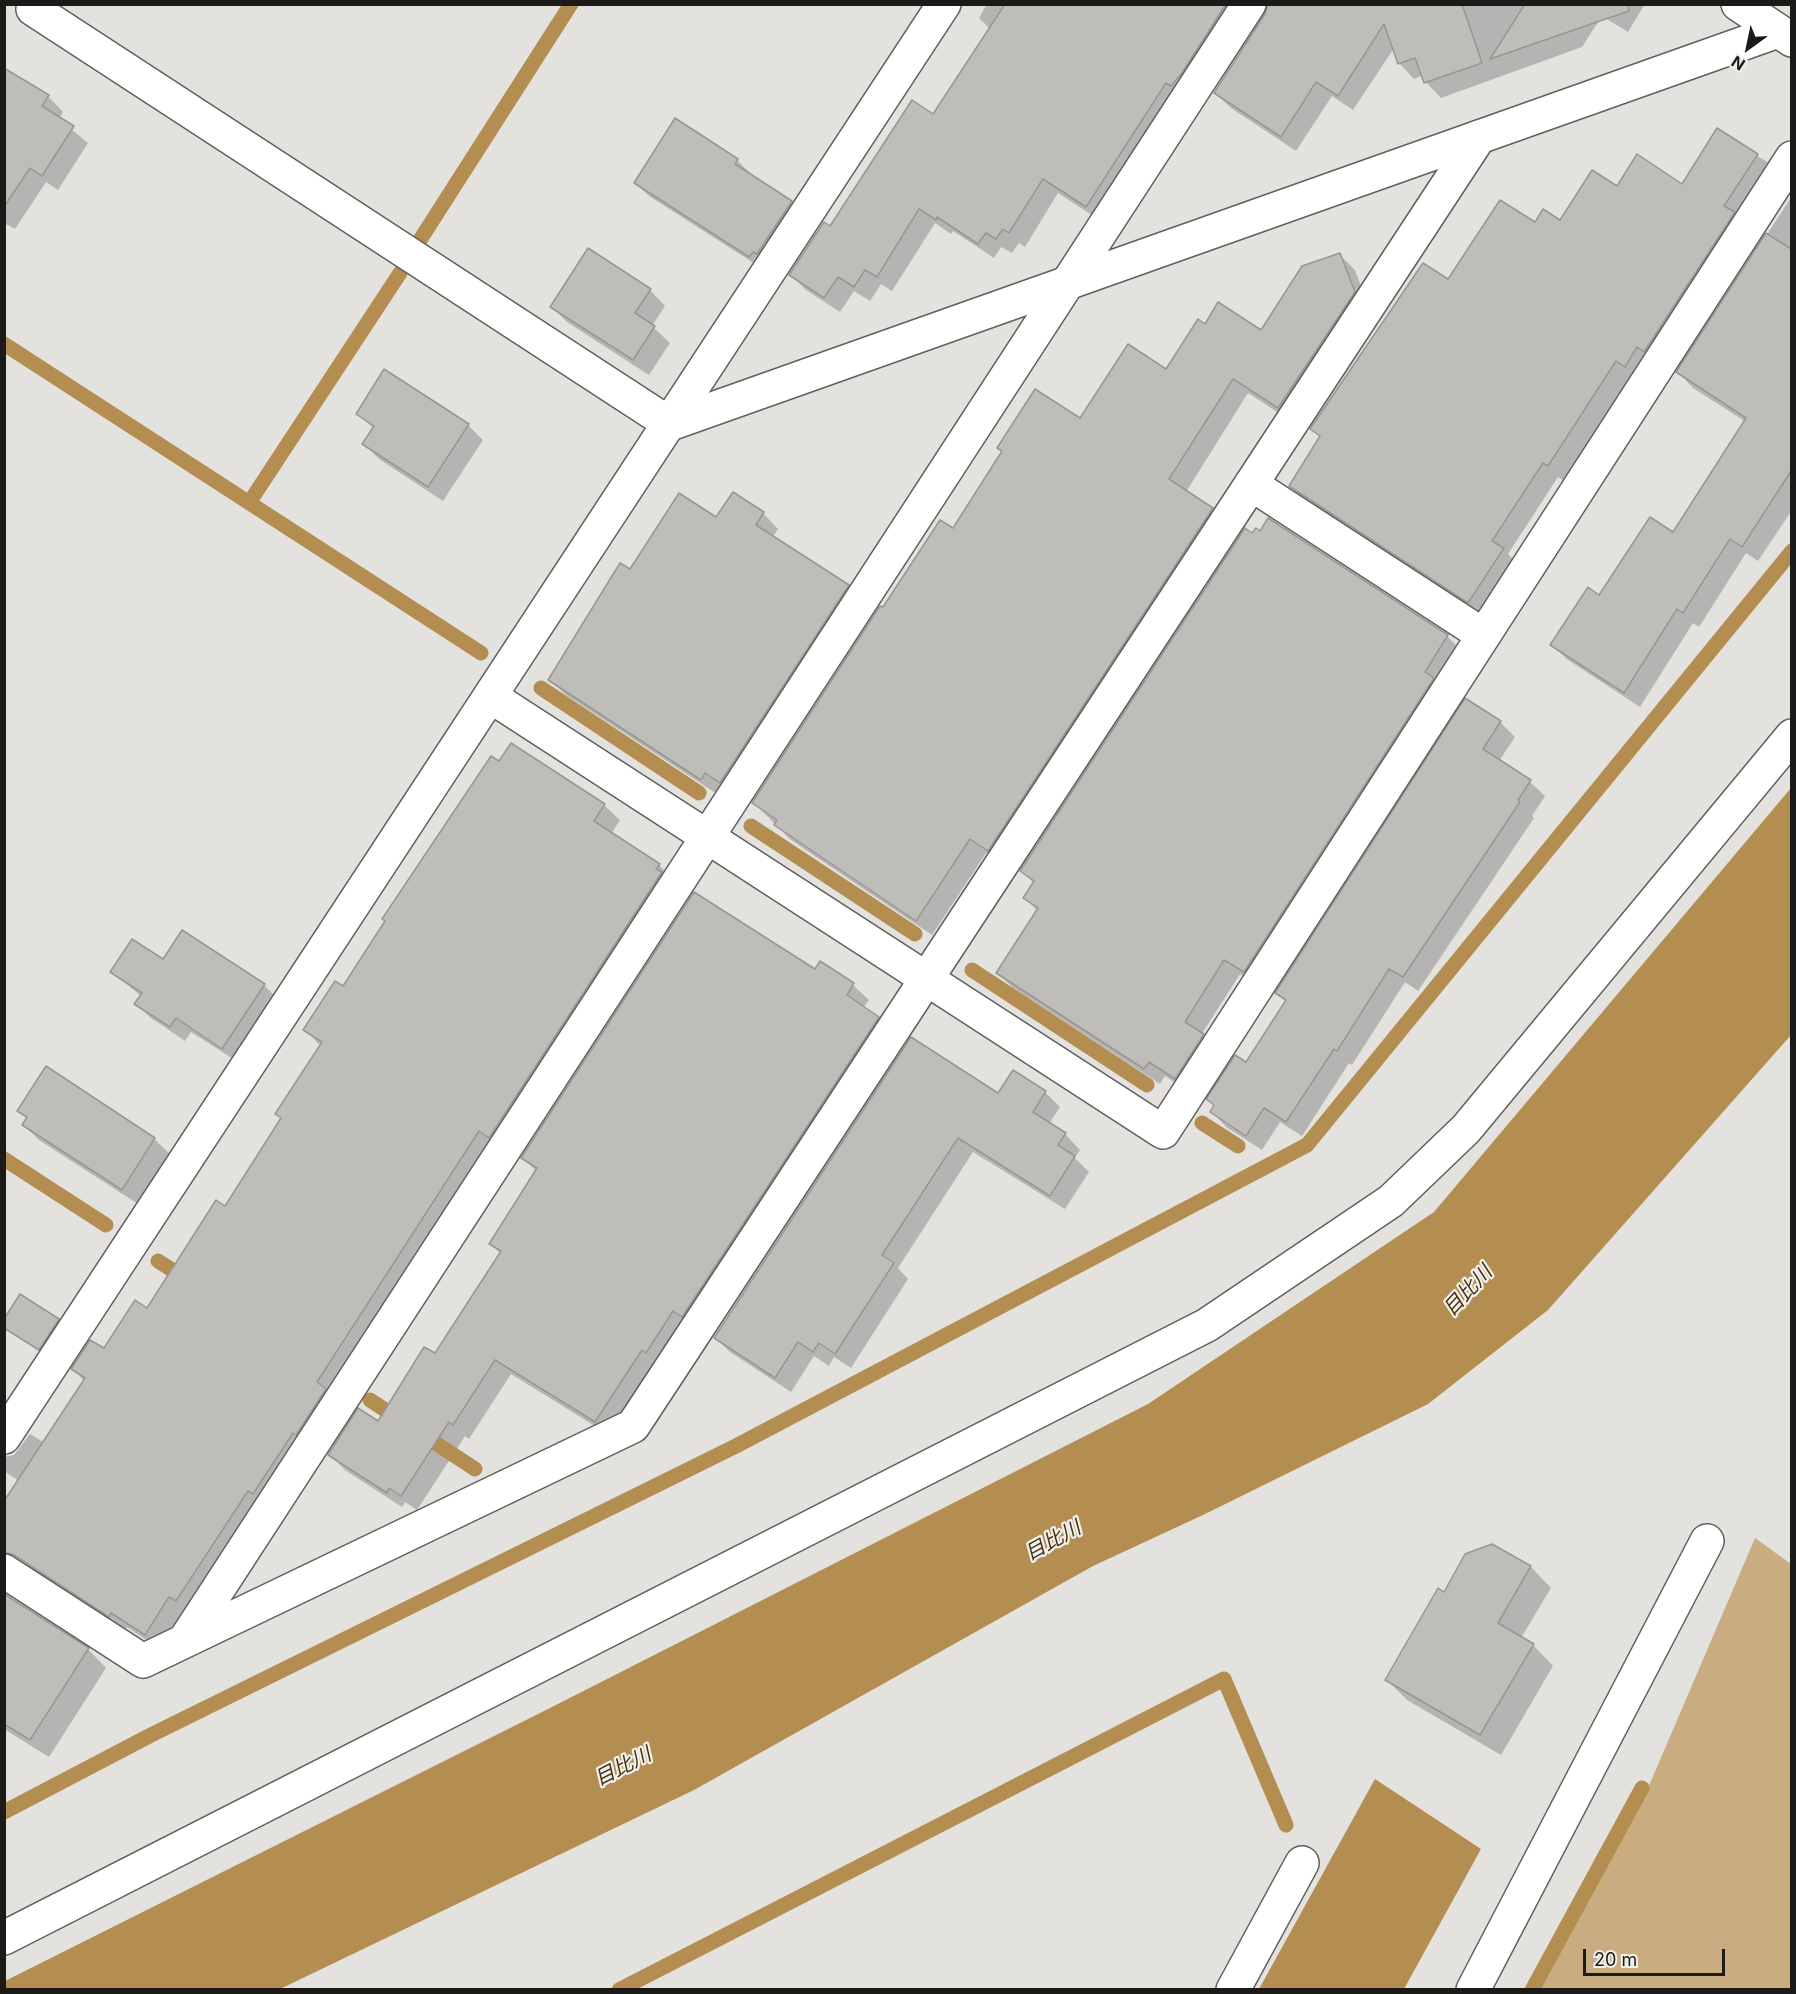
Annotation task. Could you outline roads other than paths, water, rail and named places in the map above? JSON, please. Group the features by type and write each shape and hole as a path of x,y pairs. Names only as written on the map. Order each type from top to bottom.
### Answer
{"street":[{"path":"4,1437 944,4"},
{"path":"185,1641 1249,4"},
{"path":"1738,4 1785,36"},
{"path":"33,9 670,424"},
{"path":"670,424 1479,137 1785,36"},
{"path":"4,1571 142,1661 633,1426 1479,137"},
{"path":"490,696 1163,1132 1791,158"},
{"path":"1251,484 1483,635"},
{"path":"4,1938 1217,1319 1391,1201 1466,1129 1791,736"},
{"path":"1473,1989 1707,1541"},
{"path":"1233,1989 1302,1863"}],"water":[{"name":"目比川","path":"1791,788 1791,1035 1548,1310 1428,1404 1203,1515 1093,1566 694,1790 280,1989 5,1989 5,1981 552,1707 1148,1404 1434,1212"},
{"path":"1375,1779 1481,1849 1404,1989 1259,1989"}],"waterway":[{"path":"420,240 571,4"},
{"path":"249,503 400,273"},
{"path":"4,344 481,653"},
{"path":"4,1812 151,1735 736,1446 1307,1145 1792,551"},
{"path":"541,688 699,793"},
{"path":"751,826 915,934"},
{"path":"972,970 1147,1085"},
{"path":"1202,1123 1238,1146"},
{"path":"4,1159 106,1225"},
{"path":"158,1261 188,1280"},
{"path":"370,1400 475,1469"},
{"path":"619,1990 1224,1679 1286,1825"},
{"path":"1532,1990 1642,1788"}]}
